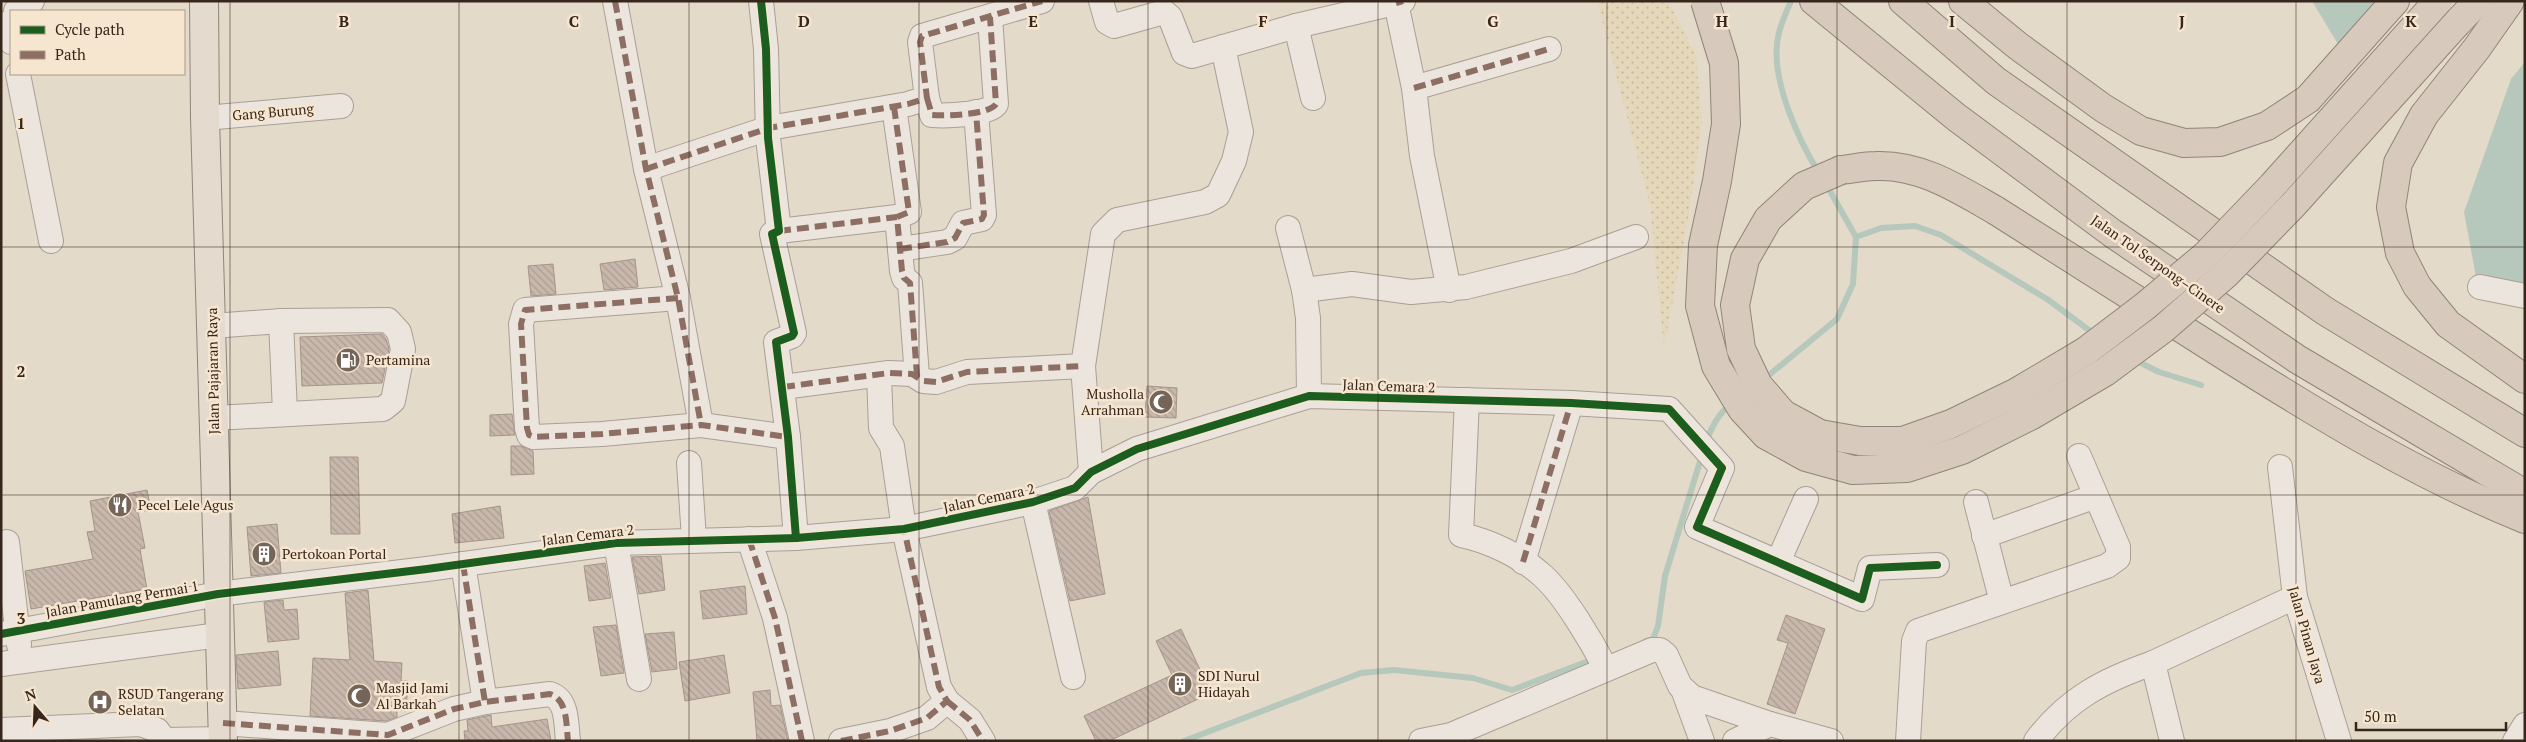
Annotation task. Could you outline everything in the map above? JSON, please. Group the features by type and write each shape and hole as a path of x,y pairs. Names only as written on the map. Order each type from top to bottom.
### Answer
{"highway":[{"path":"1705,1 1724,63 1726,124 1717,181 1703,245 1700,306 1716,366 1742,409 1766,435 1806,457 1853,470 1907,468 1962,450 2032,415 2105,372 2163,329 2226,274 2294,204 2478,1"},
{"path":"1902,1 1996,81 2309,300 2525,433"},
{"path":"1963,1 2018,46 2103,108 2141,131 2184,142 2220,142 2267,126 2308,99 2395,1"},
{"path":"2438,1 2206,255 2144,307 2086,351 2017,392 1951,424 1903,441 1860,441 1820,434 1783,414 1758,385 1741,349 1735,305 1745,258 1768,219 1804,186 1841,170 1877,166 1912,169 1946,182 1995,210 2294,399 2387,453 2456,488 2525,519"},
{"path":"2510,1 2424,115 2398,163 2391,206 2400,253 2417,286 2448,324 2525,378"},
{"name":"Jalan Tol Serpong–Cinere","path":"1821,7 1956,117 2112,233 2297,360 2525,494"}],"main road":[{"name":"Jalan Pajajaran Raya","path":"204,1 205,118 223,734"}],"street":[{"path":"18,10 32,1"},
{"path":"615,1 646,169 678,298 701,425"},
{"path":"761,1 766,49 769,128 779,230"},
{"path":"990,17 996,104 991,110 932,115 927,98 920,38 1042,1"},
{"path":"1101,1 1107,22 1114,26 1164,12 1170,17 1184,53 1187,55 1296,26 1399,2 1414,88 1422,156 1449,290"},
{"path":"1296,26 1313,98"},
{"path":"1091,472 1083,366 1103,234 1108,226 1117,220 1212,199 1218,195 1234,160 1241,132 1223,46"},
{"path":"1414,88 1549,49"},
{"path":"18,75 51,240"},
{"path":"646,169 769,128 894,107 927,98"},
{"name":"Gang Burung","path":"205,118 341,106"},
{"path":"796,538 783,386 776,341 792,336 794,333 772,234 779,230 897,217 909,212 894,107"},
{"path":"900,249 947,242 955,238 963,223 982,219 976,112"},
{"path":"897,217 904,278 910,283 917,376"},
{"path":"1288,228 1304,290 1308,318 1309,396"},
{"path":"1304,290 1352,284 1411,292 1449,290 1571,261 1636,237"},
{"path":"2480,287 2525,296"},
{"path":"678,298 525,310 521,324 529,435 534,437 602,434 701,425 788,437"},
{"path":"212,326 281,321 388,320 399,332 403,349 393,401 383,409 214,418"},
{"path":"281,321 285,414"},
{"path":"783,386 879,375 917,376 923,381 936,382 967,372 1083,366"},
{"path":"879,375 881,428 892,446 904,529 939,687 947,701 970,720 983,741"},
{"name":"Jalan Cemara 2","path":"218,594 616,543 796,538 904,529 1033,502 1075,488 1091,472 1138,449 1309,396 1571,403 1669,409 1710,454 1697,526 1778,562"},
{"path":"1467,400 1461,535 1478,538 1524,562 1544,576 1592,643 1606,669"},
{"path":"1524,562 1571,403"},
{"path":"1908,741 1914,641 1918,631 2107,566 2118,558 2118,547 2079,456"},
{"path":"689,463 694,540"},
{"name":"Jalan Pinan Jaya","path":"2280,467 2295,598 2339,741"},
{"path":"1984,536 2096,496"},
{"path":"1806,499 1778,562 1862,599 1870,568 1938,565"},
{"path":"1033,502 1073,676"},
{"path":"1976,502 2002,602"},
{"path":"749,539 775,618 802,741"},
{"path":"7,542 9,632 12,663 219,635"},
{"path":"616,543 640,679"},
{"path":"463,564 486,702"},
{"name":"Jalan Pamulang Permai 1","path":"9,632 218,594"},
{"path":"2036,741 2060,713 2084,694 2121,674 2153,663 2295,598"},
{"path":"1421,741 1452,738 1606,669 1652,650 1660,650 1666,655 1684,692 1702,741"},
{"path":"2153,663 2172,741"},
{"path":"1684,692 1692,697 1770,724 1830,741"},
{"path":"1,730 140,724 157,730 165,741 223,734 388,735 428,718 486,702 550,694 558,696 563,703 568,741"},
{"path":"841,741 890,731 927,718 947,701"},
{"path":"1735,741 1770,724"},
{"path":"2515,741 2525,725"}],"shaded area":[{"path":"1597,1 1668,1 1696,55 1702,122 1688,219 1664,348 1650,205"},
{"path":"2312,1 2378,1 2338,44"},
{"path":"2525,62 2525,283 2476,277 2464,212 2511,79"}],"building":[{"path":"635,259 638,287 604,290 600,264"},
{"path":"553,264 556,294 531,296 528,266"},
{"name":"Pertamina","path":"382,334 386,339 389,349 382,383 302,386 300,337"},
{"name":"Musholla Arrahman","path":"1147,386 1177,388 1176,418 1145,417"},
{"path":"512,414 515,435 490,436 490,415"},
{"path":"511,446 521,446 533,451 534,474 511,475"},
{"path":"330,457 358,457 360,534 331,534"},
{"path":"147,490 151,510 138,512 145,548 140,549 147,589 31,609 25,571 93,559 87,532 95,531 90,501"},
{"path":"1088,497 1105,594 1070,601 1049,511"},
{"path":"500,506 504,538 455,543 452,514"},
{"name":"Pertokoan Portal","path":"277,524 281,573 251,576 247,527"},
{"path":"661,556 665,590 639,594 632,557"},
{"path":"605,563 611,598 589,601 584,566"},
{"path":"745,586 747,614 703,619 700,591"},
{"name":"Masjid Jami Al Barkah","path":"368,590 374,661 402,663 401,681 408,681 406,711 397,710 397,717 386,721 310,716 313,658 350,660 345,593"},
{"path":"283,600 284,610 297,609 299,639 268,642 264,602"},
{"path":"1786,615 1825,629 1795,714 1767,704 1788,643 1777,640"},
{"path":"616,625 624,673 601,676 593,627"},
{"name":"SDI Nurul Hidayah","path":"1181,629 1211,693 1109,741 1096,741 1084,716 1172,675 1156,641"},
{"path":"674,632 677,669 652,672 645,634"},
{"path":"278,651 281,685 238,689 236,655"},
{"path":"724,655 730,693 685,701 679,662"},
{"path":"770,690 771,706 780,705 788,741 757,741 753,692"},
{"path":"491,715 492,727 547,719 551,741 465,741 464,731 468,731 467,720"}],"waterway":[{"path":"1791,1 1782,23 1777,45 1779,77 1796,129 1819,173"},
{"path":"1763,380 1837,319 1853,284 1856,237 1826,184"},
{"path":"1856,237 1881,228 1915,226 1941,235 2047,299 2097,336"},
{"path":"2135,360 2159,372 2201,385"},
{"path":"1706,443 1716,422 1731,404"},
{"path":"1646,641 1653,639 1658,626 1665,576 1702,455"},
{"path":"1184,741 1361,673 1394,670 1473,678 1512,690 1594,659"}],"marked path":[{"path":"615,1 646,169 678,298 701,425"},
{"path":"646,169 769,128 908,104 927,98 920,42 922,36 1042,1"},
{"path":"1396,3 1403,1"},
{"path":"927,98 932,115 976,113 992,108 996,104 990,17"},
{"path":"1414,88 1549,49"},
{"path":"894,107 909,212 897,217 902,271 904,278 910,283 917,376"},
{"path":"900,249 947,242 955,238 963,223 982,219 984,215 976,112"},
{"path":"779,231 897,217"},
{"path":"678,298 525,310 521,324 529,435 534,437 602,434 701,425 788,437"},
{"path":"783,387 889,373 912,374 923,381 936,382 967,372 1083,366"},
{"path":"1523,562 1571,403"},
{"path":"841,741 890,731 927,718 947,701 939,687 904,529"},
{"path":"749,539 775,618 802,741"},
{"path":"463,564 485,702"},
{"path":"223,723 388,735 454,709 485,702 550,694 556,697 563,707 568,741"},
{"path":"947,701 970,720 983,741"}],"cycle path":[{"path":"761,1 766,49 768,138 779,231 772,234 794,333 792,336 776,342 788,437 796,538"},
{"path":"1,634 218,594 427,569 616,543 796,538 904,529 1033,502 1075,488 1091,472 1137,449 1309,396 1571,403 1669,409 1722,468 1697,527 1862,599 1870,568 1937,565"}],"place":[{"name":"Pertamina","path":"348,360"},
{"name":"Musholla Arrahman","path":"1161,402"},
{"name":"Pecel Lele Agus","path":"120,505"},
{"name":"Pertokoan Portal","path":"264,554"},
{"name":"SDI Nurul Hidayah","path":"1180,684"},
{"name":"Masjid Jami Al Barkah","path":"359,696"},
{"name":"RSUD Tangerang Selatan","path":"100,702"}]}
